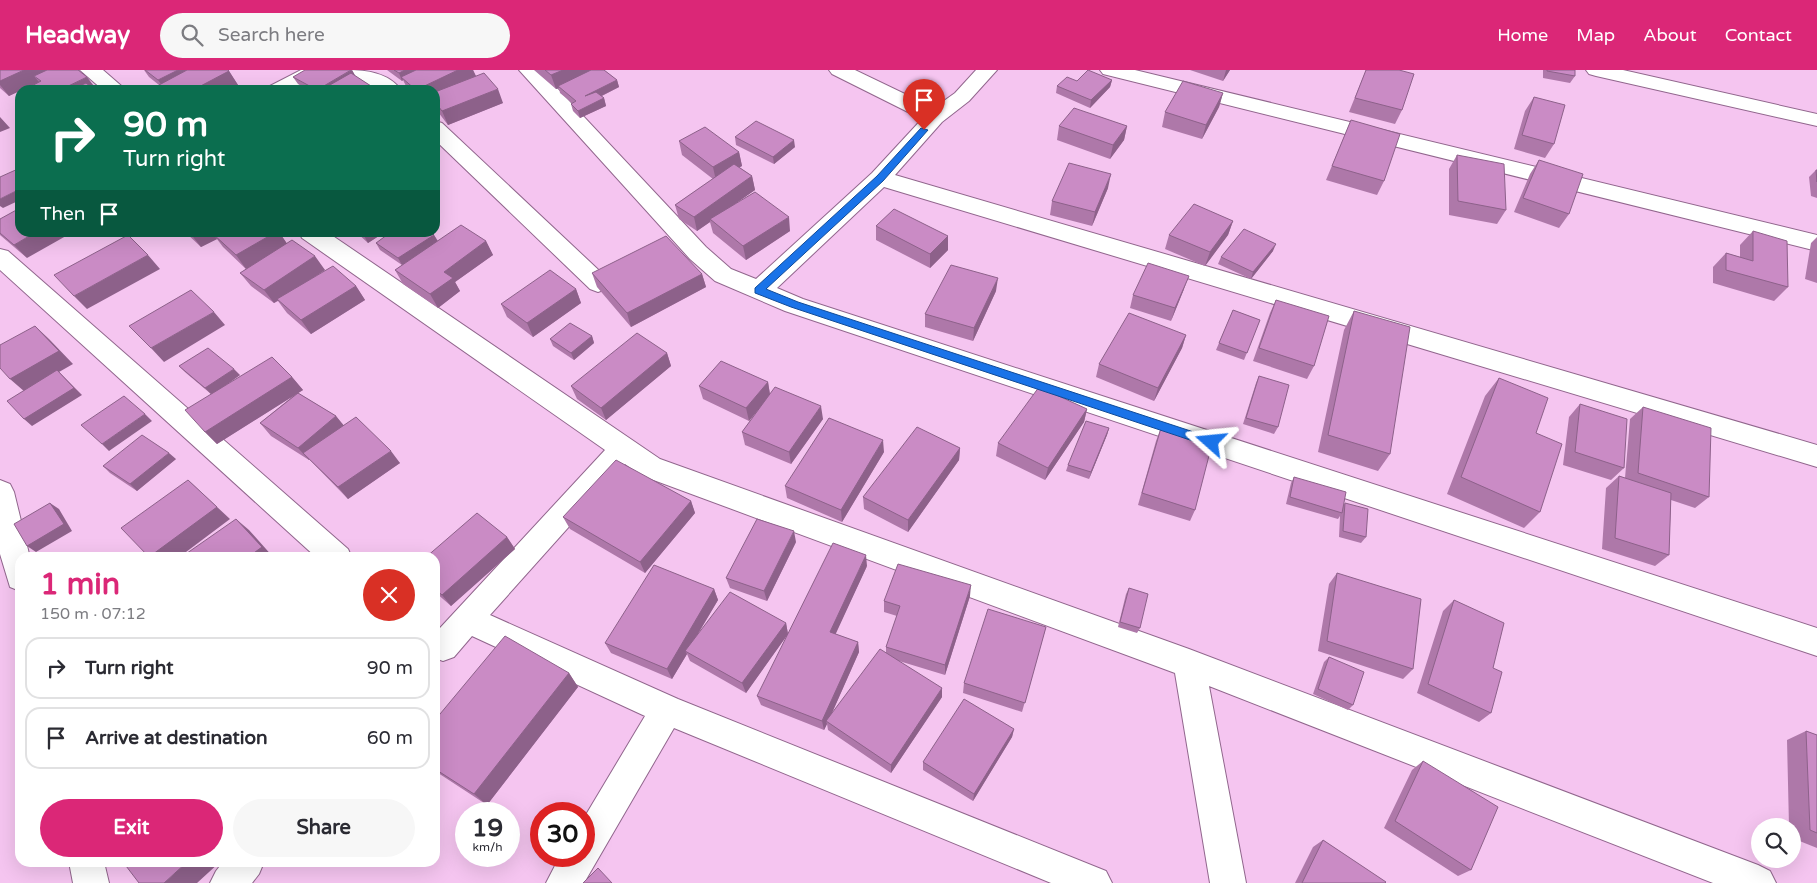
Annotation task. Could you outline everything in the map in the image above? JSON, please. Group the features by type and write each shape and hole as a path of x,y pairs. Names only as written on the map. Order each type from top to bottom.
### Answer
{"street":[{"path":"90,70 110,85"},
{"path":"288,85 316,70"},
{"path":"358,70 383,85"},
{"path":"529,70 698,252 723,275 804,308 1817,642"},
{"path":"840,70 935,117"},
{"path":"759,290 880,178 935,117 962,97 987,70"},
{"path":"1110,70 1817,242"},
{"path":"1596,70 1817,120"},
{"path":"440,133 598,283"},
{"path":"880,178 1817,456"},
{"path":"317,237 650,467 1189,664 1758,883"},
{"path":"0,257 331,552"},
{"path":"440,646 467,619 623,448"},
{"path":"0,492 15,556"},
{"path":"467,619 667,710 1094,883"},
{"path":"1189,664 1228,883"},
{"path":"595,831 667,710"},
{"path":"87,867 91,883"},
{"path":"228,883 242,867"},
{"path":"564,883 573,867"}],"building":[{"path":"0,70 24,70 0,81"},
{"path":"47,70 78,70 87,77 70,85 33,85 41,81 34,76"},
{"path":"145,70 178,70 158,80"},
{"path":"187,70 229,71 202,85 159,85"},
{"path":"305,70 351,70 326,85 308,85 293,77"},
{"path":"394,70 405,70 399,73"},
{"path":"416,70 458,70 426,85 410,85 401,77"},
{"path":"545,70 563,70 551,75"},
{"path":"591,70 604,70 617,80 585,96 596,92 604,98 578,111 571,104 576,101 558,86"},
{"path":"1088,70 1112,80 1091,100 1057,86 1067,77 1077,81"},
{"path":"1366,70 1399,70 1414,74 1402,110 1355,98"},
{"path":"1575,70 1575,76 1547,71"},
{"path":"351,73 369,85 330,85"},
{"path":"484,73 498,89 442,111 440,108 440,90"},
{"path":"1183,81 1223,93 1206,125 1165,112"},
{"path":"1534,97 1565,105 1554,144 1522,135"},
{"path":"1074,108 1127,126 1113,145 1059,126"},
{"path":"1351,120 1400,134 1384,181 1332,166"},
{"path":"756,121 794,140 773,157 735,137"},
{"path":"705,127 739,152 713,167 679,141"},
{"path":"1457,155 1504,164 1506,210 1458,201"},
{"path":"1539,160 1583,174 1569,214 1523,198"},
{"path":"1069,163 1111,174 1095,212 1052,201"},
{"path":"734,164 752,176 694,217 675,205"},
{"path":"15,170 15,192 0,199 0,177"},
{"path":"755,192 789,217 743,246 710,219"},
{"path":"1194,204 1233,221 1210,252 1169,235"},
{"path":"894,209 948,236 930,254 876,226"},
{"path":"15,211 15,237 28,237 14,245 0,233 0,219"},
{"path":"461,225 486,241 444,272 453,278 430,294 395,270"},
{"path":"1244,229 1276,244 1253,272 1221,257"},
{"path":"1753,231 1787,241 1788,287 1726,270 1726,253 1753,261"},
{"path":"666,236 702,274 627,313 592,273"},
{"path":"124,237 130,237 148,255 74,296 54,275"},
{"path":"216,237 267,237 236,255"},
{"path":"384,237 431,237 398,258 376,243"},
{"path":"292,240 315,256 264,290 240,273"},
{"path":"1148,263 1189,276 1175,308 1133,295"},
{"path":"951,265 998,278 974,328 925,314"},
{"path":"333,266 356,286 301,320 277,299"},
{"path":"550,270 576,289 527,323 501,304"},
{"path":"191,290 214,312 151,348 129,326"},
{"path":"1276,300 1329,316 1314,366 1259,348"},
{"path":"1233,310 1260,320 1247,353 1219,343"},
{"path":"1354,311 1410,327 1390,454 1328,435"},
{"path":"1129,313 1186,335 1158,388 1099,364"},
{"path":"570,323 592,336 571,353 550,339"},
{"path":"35,326 59,351 10,379 0,368 0,345"},
{"path":"637,333 667,353 601,408 571,386"},
{"path":"208,348 234,369 205,388 179,366"},
{"path":"272,357 292,377 205,432 185,410"},
{"path":"721,361 768,382 746,408 699,386"},
{"path":"57,370 74,388 24,419 7,401"},
{"path":"1259,376 1289,385 1278,427 1246,418"},
{"path":"1499,378 1548,398 1536,433 1562,444 1540,512 1461,477"},
{"path":"775,387 821,406 789,452 742,432"},
{"path":"1039,387 1087,409 1048,468 998,443"},
{"path":"298,393 336,416 298,448 260,423"},
{"path":"124,396 145,414 102,444 81,425"},
{"path":"1580,404 1627,419 1624,468 1575,452"},
{"path":"1643,407 1711,428 1709,497 1638,473"},
{"path":"356,417 391,451 338,487 303,453"},
{"path":"829,418 883,440 841,510 785,486"},
{"path":"1086,421 1109,428 1091,472 1068,465"},
{"path":"917,427 960,448 908,520 863,497"},
{"path":"1161,428 1212,444 1195,510 1142,493"},
{"path":"142,435 169,453 130,484 103,466"},
{"path":"616,460 691,501 640,562 563,517"},
{"path":"1619,476 1671,493 1669,555 1615,538"},
{"path":"1294,477 1346,492 1342,513 1290,497"},
{"path":"188,480 217,507 156,552 144,552 121,528"},
{"path":"50,503 64,524 27,546 14,524"},
{"path":"1345,503 1368,509 1366,537 1343,531"},
{"path":"477,513 507,537 442,595 440,593 440,552 432,552"},
{"path":"236,519 262,547 255,552 189,552"},
{"path":"757,519 794,531 764,591 726,578"},
{"path":"833,543 866,555 830,632 858,642 822,721 757,696"},
{"path":"898,564 971,585 945,665 886,647 900,606 884,601"},
{"path":"654,565 714,589 667,669 605,643"},
{"path":"1337,573 1421,599 1413,669 1327,641"},
{"path":"1129,588 1148,594 1140,628 1120,622"},
{"path":"730,592 786,623 742,683 685,651"},
{"path":"1454,600 1504,623 1493,668 1502,672 1491,713 1428,684"},
{"path":"988,609 1046,627 1025,703 964,683"},
{"path":"505,636 569,673 474,794 440,772 440,714"},
{"path":"880,649 942,688 891,765 826,721"},
{"path":"1329,657 1364,672 1353,705 1318,689"},
{"path":"964,699 1014,729 974,794 923,762"},
{"path":"1806,731 1817,735 1817,833 1810,830"},
{"path":"1423,761 1498,807 1471,870 1395,821"},
{"path":"1323,840 1386,882 1302,883"},
{"path":"127,867 182,867 164,883 139,883"},
{"path":"598,868 612,883 583,883"}],"route":[{"path":"924,130 880,178 759,290 794,305 1211,442"}]}
